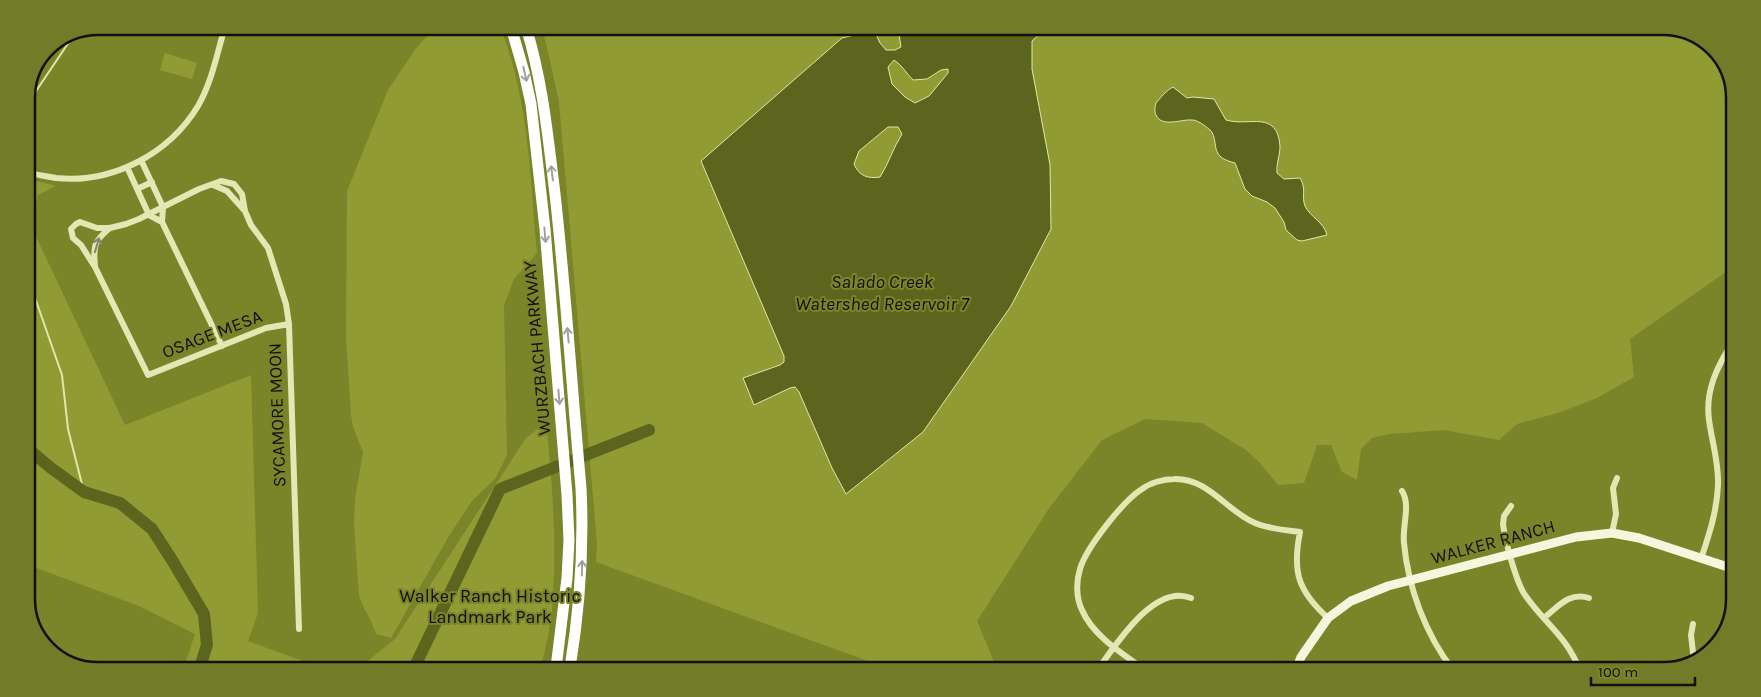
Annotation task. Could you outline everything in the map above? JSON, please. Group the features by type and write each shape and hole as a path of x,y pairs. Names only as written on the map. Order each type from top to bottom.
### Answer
{"highway":[{"name":"WURZBACH PARKWAY","path":"514,35 522,62 531,104 545,229 567,495 569,540 567,578 557,662"},
{"name":"WURZBACH PARKWAY","path":"528,35 544,101 558,228 581,488 583,526 582,576 571,662"}],"street":[{"path":"35,174 79,178 102,175 127,167 157,150 176,133 198,104 210,76 222,35"},
{"path":"141,160 163,208 162,222 222,346"},
{"path":"127,167 149,214 162,222"},
{"name":"SYCAMORE MOON","path":"213,185 221,181 234,184 242,194 245,211"},
{"path":"137,189 152,182"},
{"path":"96,267 81,245 73,238 71,230 76,224 80,222 97,228 110,228 139,219 199,189 213,185"},
{"name":"SYCAMORE MOON","path":"213,185 227,191 245,211 255,231 268,248 286,304 289,324 299,629"},
{"path":"96,267 94,254 96,242 110,228"},
{"name":"OSAGE MESA","path":"96,267 148,375 266,328 289,324"},
{"path":"1700,559 1713,522 1718,485 1715,449 1709,416 1710,391 1716,371 1726,354"},
{"path":"1134,662 1093,628 1082,611 1078,594 1080,570 1085,555 1137,492 1150,484 1174,478 1204,486 1255,524 1300,532 1296,563 1300,583 1314,605 1328,618"},
{"path":"1612,533 1616,514 1613,488 1617,478"},
{"path":"1402,491 1406,497 1407,504 1404,522 1404,545 1411,580 1427,629 1448,662"},
{"path":"1511,506 1504,516 1503,524 1522,589 1562,638 1576,662"},
{"name":"WALKER RANCH","path":"1299,662 1328,618 1350,601 1388,586 1576,537 1612,533 1652,542 1726,567"},
{"path":"1103,662 1134,623 1154,604 1175,596 1191,598"},
{"path":"1545,617 1570,598 1580,596 1588,598"},
{"path":"1693,624 1691,635 1693,654"}],"green space":[{"path":"428,35 503,35 510,54 523,110 537,253 514,279 504,305 507,455 495,479 472,501 449,536 391,638 376,634 359,595 354,526 355,499 363,452 353,427 351,415 346,339 347,191 388,90 417,47"},
{"path":"543,35 1663,35 1683,38 1691,41 1708,53 1718,66 1724,81 1726,94 1726,272 1630,339 1634,377 1597,398 1558,413 1517,424 1499,440 1444,430 1390,434 1372,438 1361,449 1357,480 1342,472 1331,445 1317,445 1304,483 1278,485 1246,450 1202,423 1145,419 1102,440 1050,507 977,621 994,662 871,662 596,562 597,544 559,102"},
{"path":"165,53 197,63 192,79 160,70"},
{"path":"35,180 56,186 38,195 35,208"},
{"path":"35,234 125,425 251,375 258,613 248,641 305,662 186,662 195,634 139,606 35,567"},
{"name":"Walker Ranch Historic Landmark Park","path":"546,423 551,470 554,564 551,618 542,662 366,662 395,639 526,438"}],"water":[{"name":"Salado Creek Watershed Reservoir 7","path":"854,35 876,35 886,50 895,50 901,47 899,35 1038,35 1032,41 1032,69 1050,165 1051,229 1011,306 923,432 846,494 795,387 754,405 743,378 780,365 784,362 784,356 701,161 842,38","holes":["894,60 913,80 927,79 941,70 948,69 948,73 929,96 915,103 905,97 892,84 888,67","888,127 898,127 902,134 880,177 872,178 861,174 854,164 859,151"]},
{"path":"1173,87 1187,98 1214,99 1226,120 1268,123 1274,127 1280,146 1277,173 1284,179 1300,178 1303,186 1305,206 1323,227 1327,235 1302,241 1297,240 1286,230 1284,222 1275,208 1267,202 1252,196 1245,189 1235,163 1224,159 1218,154 1212,132 1209,129 1194,120 1167,122 1159,119 1155,112 1156,103"}],"waterway":[{"path":"35,92 68,43"},
{"path":"35,298 62,375 68,429 84,492"},
{"path":"417,662 500,489 649,430"},
{"path":"35,455 84,492 120,503 152,529 204,614 207,645 202,662"}]}
